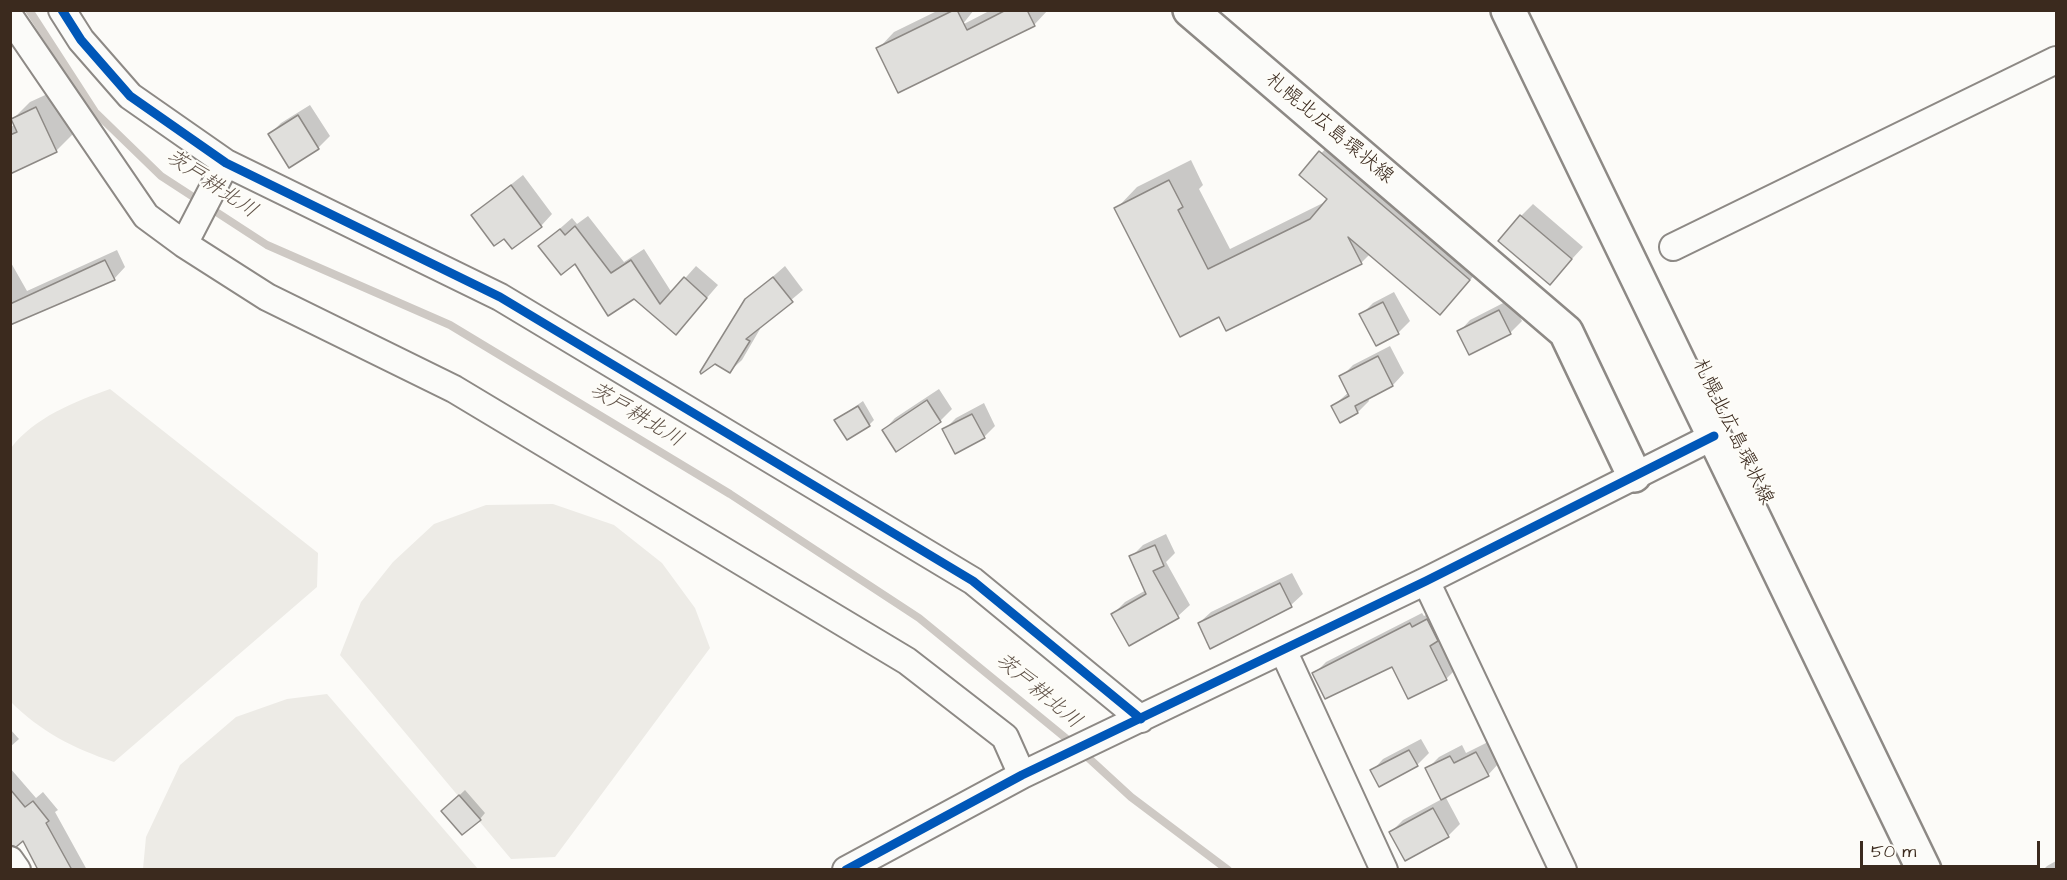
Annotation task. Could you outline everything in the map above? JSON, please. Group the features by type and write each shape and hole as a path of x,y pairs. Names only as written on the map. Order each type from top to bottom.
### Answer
{"main road":[{"name":"札幌北広島環状線","path":"1190,10 1566,332 1634,475"},
{"name":"札幌北広島環状線","path":"1508,10 1924,870"}],"street":[{"path":"62,10 81,40 130,96 226,163 500,297 973,581 1142,719"},
{"path":"10,17 146,216 184,244 267,297 454,389 907,661 1005,737 1022,775"},
{"path":"1673,247 2056,60"},
{"path":"184,244 197,214 226,163"},
{"path":"846,870 1022,775 1426,581 1714,436"},
{"path":"1426,581 1563,870"},
{"path":"1283,650 1384,870"},
{"path":"10,860 17,870"}],"shaded area":[{"path":"110,389 318,553 317,587 114,762 58,738 34,722 10,701 11,448 43,419 69,405"},
{"path":"553,504 614,525 662,563 695,608 710,648 555,857 511,859 340,655 361,602 393,562 434,524 486,505"},
{"path":"327,694 478,869 143,869 146,837 180,765 236,717 287,699"}],"building":[{"path":"957,10 967,30 1006,10 1027,10 1035,26 898,93 876,48"},
{"path":"36,107 57,152 10,174 10,135 17,132 11,119"},
{"path":"298,115 319,149 289,168 268,134"},
{"path":"1319,151 1470,280 1440,315 1348,237 1362,264 1226,331 1219,317 1180,337 1114,208 1169,180 1183,207 1178,210 1208,269 1310,219 1327,199 1299,175"},
{"path":"511,185 542,227 512,249 504,239 494,246 471,215"},
{"path":"1520,215 1572,259 1550,285 1498,241"},
{"path":"575,226 611,273 631,260 660,304 684,277 707,298 676,335 634,299 608,316 575,264 561,275 538,246 560,229 565,235"},
{"path":"105,260 115,280 10,325 10,304"},
{"path":"773,277 793,302 746,339 750,341 730,373 715,364 701,374 700,372 745,299"},
{"path":"1383,302 1399,334 1376,346 1359,314"},
{"path":"1499,310 1511,334 1469,355 1457,331"},
{"path":"1378,356 1393,386 1355,406 1358,413 1340,423 1331,406 1349,396 1339,376"},
{"path":"927,400 941,422 896,452 882,430"},
{"path":"858,406 870,426 847,440 834,420"},
{"path":"972,414 985,438 955,454 942,429"},
{"path":"1155,545 1164,566 1153,571 1179,618 1129,646 1111,614 1146,594 1129,556"},
{"path":"1280,583 1292,607 1210,649 1198,623"},
{"path":"1427,619 1438,641 1430,646 1447,680 1408,699 1392,667 1325,699 1312,673 1410,623 1412,627"},
{"path":"1409,750 1418,766 1379,787 1370,770"},
{"path":"1476,752 1489,776 1441,800 1425,768 1450,756 1454,763"},
{"path":"10,789 25,807 33,801 49,821 46,823 72,870 38,870 23,841 16,847 10,845"},
{"path":"459,795 481,820 462,835 441,811"},
{"path":"1433,808 1449,837 1405,861 1389,832"}],"waterway":[{"name":"茨戸耕北川","path":"29,10 95,112 161,176 267,245 450,325 730,494 919,618 1073,744"},
{"name":"茨戸耕北川","path":"1082,752 1131,797 1228,870"}],"cycle path":[{"path":"62,10 81,40 130,96 226,163 500,297 973,581 1141,719"},
{"path":"846,870 1022,775 1426,581 1714,436"}]}
